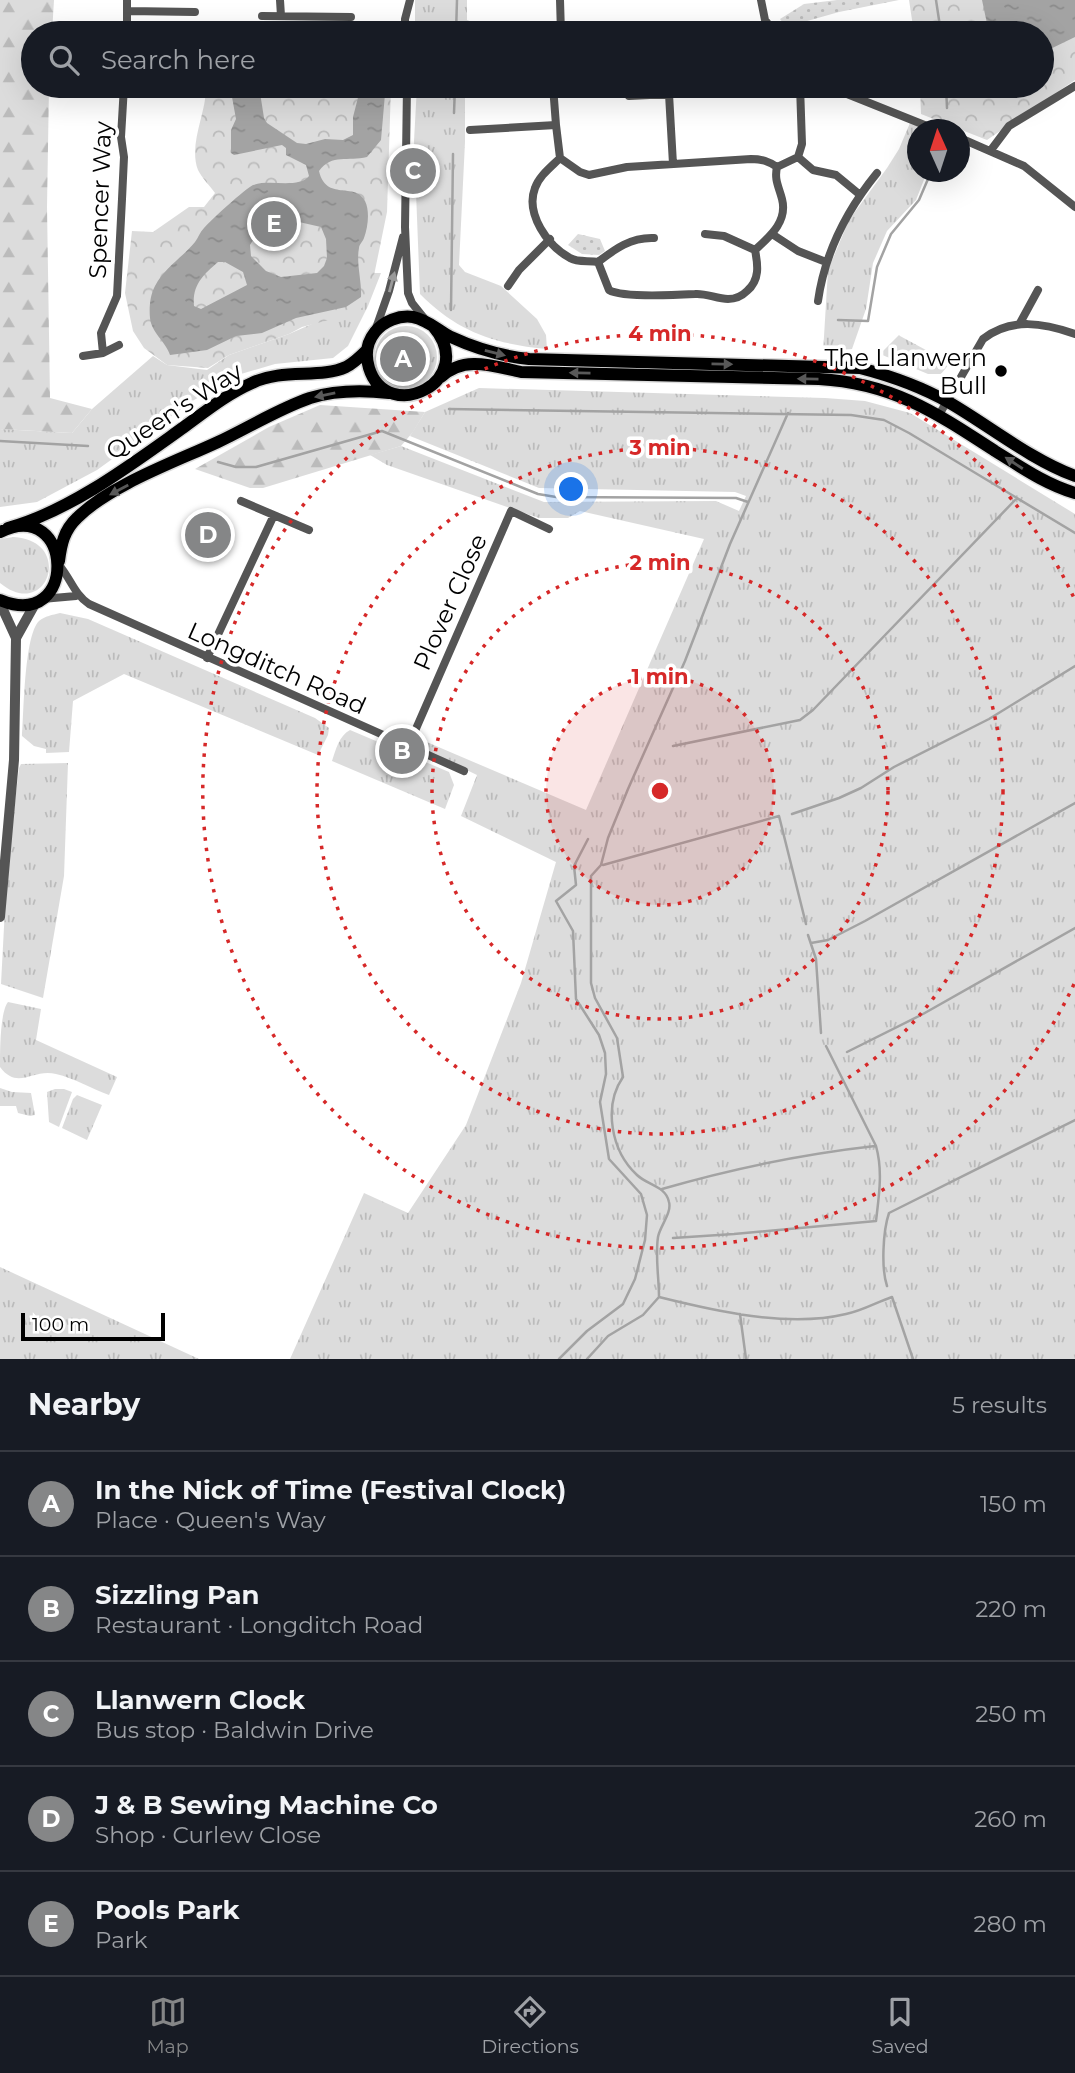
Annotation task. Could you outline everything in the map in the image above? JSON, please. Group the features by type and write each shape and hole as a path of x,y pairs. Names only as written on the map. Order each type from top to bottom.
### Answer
{"main road":[{"path":"393,393 376,381 370,372 367,350 373,334 390,320 401,317 412,317 483,350 529,359 860,368 885,374 948,402 1051,466 1075,477"},
{"path":"430,325 440,335 446,356 440,376 433,385"},
{"name":"Queen's Way","path":"4,530 32,522 65,504 155,448 232,393 252,382 273,375 345,368 367,350"},
{"name":"Queen's Way","path":"39,600 51,590 57,578 62,542 67,529 97,501 309,399 350,390 414,395 433,385 450,368 463,363 479,363 521,372 846,380 867,384 939,415 1038,479 1075,493"},
{"path":"4,530 20,526 43,534 52,543 59,563"},
{"path":"0,601 23,605 39,600"}],"street":[{"path":"127,0 128,21"},
{"path":"280,0 281,16"},
{"path":"405,21 410,0"},
{"path":"560,0 561,21"},
{"path":"761,0 766,21"},
{"path":"128,11 195,12"},
{"path":"262,16 351,17"},
{"path":"991,150 1009,127 1075,86"},
{"name":"Spencer Way","path":"103,353 101,333 117,296 123,190 124,157 121,137 123,98"},
{"path":"407,98 405,227 408,293 412,303 430,325"},
{"path":"554,98 560,158"},
{"path":"669,98 673,164"},
{"path":"777,167 798,157 802,144 801,98"},
{"path":"857,98 910,119"},
{"path":"470,130 556,125"},
{"path":"970,142 1024,166 1073,202"},
{"path":"798,157 813,170 836,175 859,194"},
{"path":"560,158 589,175 626,167 759,159 777,167"},
{"path":"560,158 538,181 533,195 534,214 537,223 550,239 574,260 598,262 625,243 654,238"},
{"path":"755,250 772,234 782,218 783,208 776,182 777,167"},
{"path":"818,301 826,262 837,234 859,194 877,173"},
{"path":"373,334 389,291 405,227"},
{"path":"705,234 724,236 755,250"},
{"path":"772,234 798,251 826,262"},
{"path":"508,286 519,270 550,239"},
{"path":"598,262 605,284 615,293 669,296 696,294 729,299 747,292 754,284 757,270 755,250"},
{"path":"1020,323 1038,290"},
{"path":"939,415 984,339 1006,325 1020,323 1075,334"},
{"path":"83,356 103,353 119,345"},
{"path":"241,501 309,530"},
{"name":"Plover Close","path":"408,747 511,511 549,528"},
{"path":"207,658 274,515"},
{"path":"0,917 14,760 16,638 39,600 76,596 59,563"},
{"name":"Longditch Road","path":"76,596 98,609 464,771"},
{"path":"0,601 16,638"}],"green space":[{"path":"0,0 54,0 53,21 21,21 21,98 49,98 47,207 50,398 92,409 72,433 0,429"},
{"path":"415,0 467,0 467,20 470,21 415,21"},
{"path":"837,0 899,0 807,21 780,19 804,4"},
{"path":"909,0 1075,0 1075,80 1054,94 1054,21 912,21"},
{"path":"206,98 391,98 387,212 371,290 362,308 352,314 302,327 229,355 208,368 167,365 144,348 133,331 125,293 132,231 153,232 189,207 204,207 215,193 198,170 196,160 196,139"},
{"path":"416,98 465,98 459,265 465,272 501,286 537,319 546,335 547,349 510,344 478,334 448,318 420,294 414,141"},
{"path":"920,98 1049,98 987,140 970,133 970,119 934,119 921,114"},
{"path":"907,130 907,182 923,182 916,200 887,231 873,263 866,309 852,349 823,353 828,270 849,220 899,149"},
{"path":"578,234 600,239 605,251 599,255 582,254 568,245"},
{"path":"374,273 381,273 368,306 348,346 333,358 275,364 241,374 194,400 97,470 37,502 0,507 0,429 72,433 92,409 153,356 167,365 207,370 229,355 289,334 362,302"},
{"path":"406,326 428,335 437,357 428,379 406,388 384,379 375,357 384,335"},
{"path":"899,335 950,363 941,374 928,374 880,354"},
{"path":"479,388 865,401 910,413 1075,514 1075,1359 290,1359 364,1193 408,1213 466,1125 521,983 556,862 461,816 477,775 419,747 422,740 586,810 704,539 580,511 568,518 539,518 387,465 370,455 401,446 544,502 716,501 739,511 746,496 735,492 539,488 410,436 425,412"},
{"path":"320,405 425,412 401,446 263,488 250,488 195,469 269,427"},
{"path":"14,537 33,542 44,551 49,564 41,587 31,593 17,592 0,583 0,539"},
{"path":"60,613 88,619 315,718 329,728 318,755 124,674 73,701 69,752 46,753 46,749 34,746 22,736 26,675 34,629 41,619"},
{"path":"350,730 449,772 454,785 445,809 332,761 341,739"},
{"path":"68,763 64,876 43,998 1,984 7,870 21,764"},
{"path":"8,1002 41,1009 36,1040 117,1077 109,1095 56,1074 20,1078 7,1074 0,1067 0,1051 2,1023"},
{"path":"0,1088 31,1093 35,1115 18,1113 16,1106 0,1106"},
{"path":"55,1089 72,1092 59,1127 49,1122 47,1092"},
{"path":"77,1095 102,1105 87,1140 62,1128"},
{"path":"0,1267 199,1359 0,1359"}],"water":[{"path":"982,0 1075,0 1075,37 1054,47 1054,21 986,21"},
{"path":"232,98 261,98 267,123 297,143 306,144 325,139 343,140 353,135 353,117 358,98 385,98 381,140 367,157 335,160 324,165 319,171 328,186 355,192 367,205 367,224 358,254 361,297 346,307 296,318 262,333 236,336 207,350 170,355 153,328 150,318 152,293 164,273 190,248 208,224 249,187 260,183 298,182 309,176 306,165 286,155 286,148 282,145 234,155 231,153 231,130 236,119","holes":["285,222 321,227 326,239 327,258 324,266 317,273 281,277 266,271 251,256 250,245 269,228","218,262 225,262 243,272 247,285 201,309 194,306 195,292 200,281"]}],"waterway":[{"path":"456,21 457,0"},
{"path":"936,0 939,21"},
{"path":"454,113 455,98"},
{"path":"947,98 947,108"},
{"path":"451,310 453,154"},
{"path":"838,320 868,321 877,267 891,234 919,200 927,182"},
{"path":"449,409 851,415 884,420 1075,533"},
{"path":"587,1359 608,1336 643,1315 659,1297 658,1237 669,1206 664,1192 641,1178 628,1165 616,1141 613,1101 623,1077 617,1038 595,998 591,983 591,876 601,865 608,838 628,789 685,661 730,544 788,413"},
{"path":"218,462 236,467 256,467 382,431 538,494 556,497 736,498 748,502"},
{"path":"0,441 88,446"},
{"path":"673,746 800,720 813,710 1017,498"},
{"path":"792,814 861,788 894,767 989,719 1075,666"},
{"path":"811,943 828,940 865,921 1075,803"},
{"path":"603,865 779,816 806,924"},
{"path":"559,1359 587,1331 623,1304 635,1279 645,1240 647,1215 641,1194 609,1159 600,1102 606,1074 605,1053 599,1035 576,999 573,931 556,901 576,885 574,866 588,839"},
{"path":"847,1052 923,1014 1075,928"},
{"path":"808,935 816,959 821,1033"},
{"path":"673,1238 876,1221 880,1174 876,1146 826,1046"},
{"path":"887,1286 884,1250 889,1213 1075,1120"},
{"path":"662,1189 767,1163 875,1146"},
{"path":"659,1297 752,1316 800,1319 852,1313 892,1297 913,1359"},
{"path":"740,1314 746,1359"}],"place":[{"name":"Llanwern Clock","path":"413,171"},
{"name":"Pools Park","path":"274,224"},
{"name":"In the Nick of Time (Festival Clock)","path":"403,359"},
{"name":"The Llanwern Bull","path":"1001,371"},
{"name":"J & B Sewing Machine Co","path":"208,535"},
{"name":"Sizzling Pan","path":"402,751"}]}
